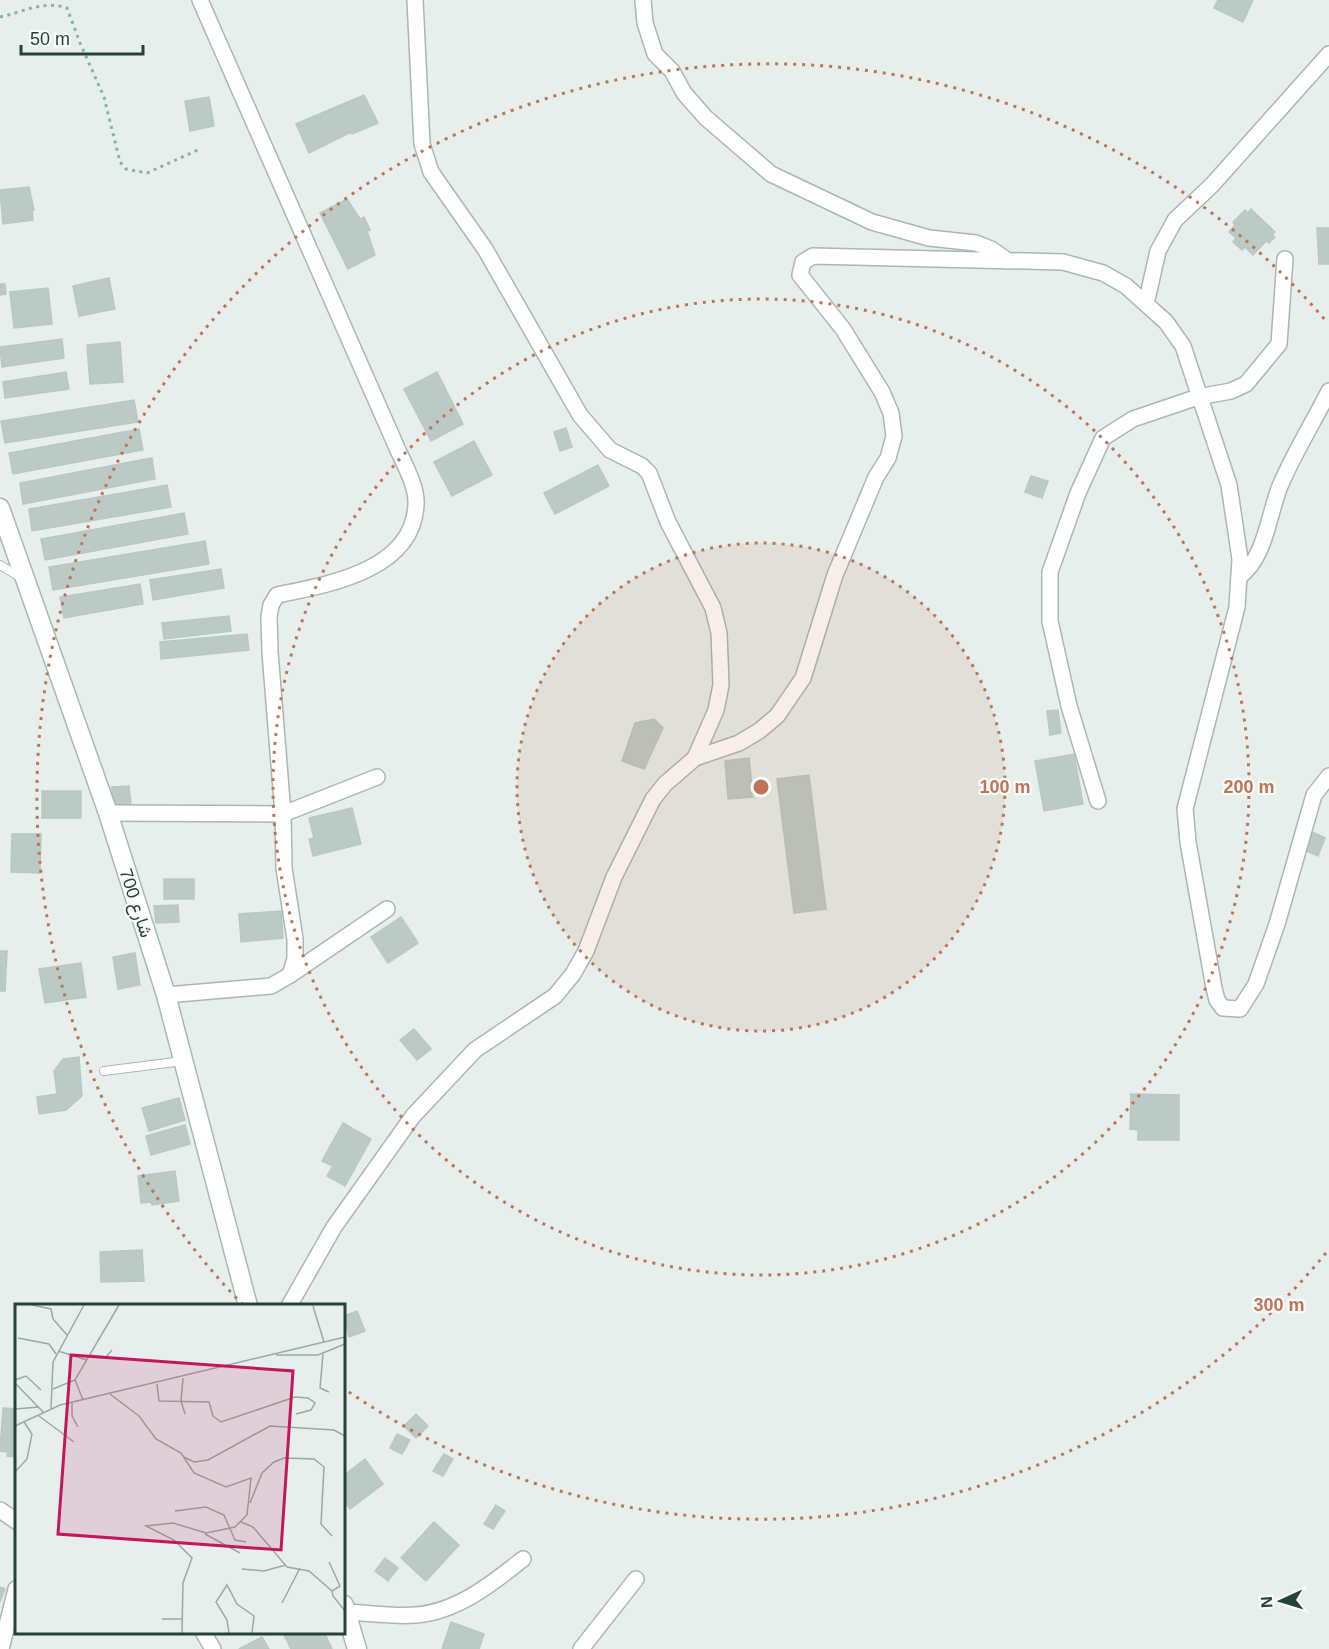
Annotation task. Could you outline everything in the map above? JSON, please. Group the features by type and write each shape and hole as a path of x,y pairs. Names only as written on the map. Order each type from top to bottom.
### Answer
{"main road":[{"name":"شارع 700","path":"0,508 23,579 108,813 165,995 248,1304"},
{"path":"345,1609 357,1649"}],"street":[{"path":"200,0 397,448 416,503 410,530 395,550 372,567 346,580 277,595 273,599 269,616 270,652 283,814 284,868 295,939 295,959 290,975"},
{"path":"416,0 422,144 431,172 485,249 580,415 610,450 649,472 668,522 713,608 719,633 721,685 716,711 695,758"},
{"path":"643,0 645,23 655,54 672,71 684,93 706,118 771,174 872,222 929,238 976,243 992,249 1008,261"},
{"path":"1146,304 1158,251 1175,220 1212,185 1329,54"},
{"path":"290,1304 334,1227 413,1116 475,1050 555,996 573,974 586,951 614,877 654,799 678,770 695,758 739,743 777,716 792,698 812,656 835,575 876,477 888,458 894,436 891,413 882,392 843,329 805,284 800,274 803,262 813,256 1063,262 1089,267 1126,286 1166,322 1183,346 1229,485 1236,519 1240,559 1237,607 1185,809 1188,842 1214,988 1217,1000 1224,1008 1240,1009 1256,984 1277,924 1314,795 1329,776"},
{"path":"1098,801 1069,706 1050,621 1050,572 1078,493 1103,438 1133,419 1198,397 1231,392 1246,384 1279,344 1285,259"},
{"path":"1239,577 1248,571 1259,553 1280,487 1329,391"},
{"path":"108,813 283,814 378,777"},
{"path":"165,995 272,986 387,909"},
{"path":"0,1510 15,1520"},
{"path":"345,1609 417,1615 450,1605 488,1587 523,1559"},
{"path":"581,1649 636,1579"},
{"path":"1,1649 15,1593"},
{"path":"204,1634 213,1649"}],"lane":[{"path":"0,565 23,579"},
{"path":"104,1071 183,1061"}],"path":[{"path":"0,16 45,5 55,4 68,8 80,43 104,97 120,162 126,169 147,173 200,149"}],"building":[{"path":"1218,0 1253,0 1243,22 1214,8"},
{"path":"364,95 378,123 352,134 351,132 309,153 296,124"},
{"path":"209,97 214,126 190,131 185,101"},
{"path":"29,187 34,210 32,210 33,220 3,224 0,190"},
{"path":"347,199 360,219 364,217 370,230 367,231 375,255 348,269 320,213"},
{"path":"1251,209 1275,232 1272,235 1275,237 1269,243 1266,241 1253,255 1245,247 1242,250 1233,242 1236,238 1229,232 1235,225 1233,222 1245,210 1248,213"},
{"path":"1317,228 1329,228 1329,264 1319,264"},
{"path":"109,278 115,309 79,316 73,286"},
{"path":"0,284 5,284 6,294 0,295"},
{"path":"48,288 52,324 14,328 10,292"},
{"path":"62,339 64,358 2,367 0,347"},
{"path":"120,342 123,382 90,384 87,345"},
{"path":"66,372 69,389 5,398 3,382"},
{"path":"437,372 463,424 431,441 404,389"},
{"path":"134,400 138,422 5,443 1,421"},
{"path":"566,428 572,447 560,451 554,432"},
{"path":"139,429 143,450 13,474 9,453"},
{"path":"474,441 492,475 452,496 434,462"},
{"path":"152,458 155,479 23,504 20,483"},
{"path":"598,465 609,486 555,514 544,493"},
{"path":"1031,476 1048,481 1042,498 1025,492"},
{"path":"167,485 171,507 32,531 29,509"},
{"path":"184,513 188,534 45,560 41,539"},
{"path":"205,541 209,564 53,590 49,567"},
{"path":"221,569 224,588 153,600 150,580"},
{"path":"140,584 143,604 64,618 60,597"},
{"path":"229,616 231,631 164,639 162,623"},
{"path":"247,634 249,650 161,659 160,642"},
{"path":"1058,710 1061,733 1050,735 1047,711"},
{"path":"654,719 663,728 644,769 622,761 635,723"},
{"path":"1074,754 1083,804 1044,811 1035,761"},
{"path":"749,758 753,797 728,799 725,761"},
{"path":"809,775 826,909 794,913 777,779"},
{"path":"129,786 131,805 113,806 112,787"},
{"path":"42,791 81,791 81,818 42,818"},
{"path":"352,808 361,844 313,856 309,839 314,838 309,818"},
{"path":"1312,832 1325,838 1318,856 1305,850"},
{"path":"12,834 41,834 40,873 11,872"},
{"path":"164,879 194,879 194,899 164,899"},
{"path":"178,905 179,922 156,923 154,906"},
{"path":"281,911 283,938 241,942 239,914"},
{"path":"401,917 418,943 388,963 371,937"},
{"path":"0,951 7,951 5,991 0,991"},
{"path":"135,953 140,985 118,989 113,957"},
{"path":"81,963 86,997 45,1003 39,969"},
{"path":"414,1029 431,1049 417,1060 400,1040"},
{"path":"79,1057 82,1096 66,1110 39,1114 37,1097 57,1094 54,1071 63,1059"},
{"path":"1131,1094 1179,1095 1179,1140 1138,1140 1138,1130 1130,1129"},
{"path":"179,1098 185,1120 149,1131 142,1108"},
{"path":"343,1123 371,1139 345,1186 327,1176 333,1166 322,1161"},
{"path":"185,1125 190,1144 151,1155 146,1136"},
{"path":"175,1171 179,1201 152,1205 151,1202 141,1203 138,1176"},
{"path":"142,1250 144,1281 101,1282 100,1252"},
{"path":"357,1311 365,1331 349,1337 345,1316"},
{"path":"3,1408 15,1409 15,1457 7,1456 8,1452 0,1451"},
{"path":"416,1414 428,1426 416,1438 404,1426"},
{"path":"397,1434 410,1440 402,1454 390,1448"},
{"path":"444,1454 453,1459 443,1476 433,1471"},
{"path":"365,1459 383,1484 350,1509 345,1502 345,1474"},
{"path":"496,1505 505,1511 493,1529 484,1524"},
{"path":"434,1522 459,1545 426,1581 401,1558"},
{"path":"385,1558 398,1568 388,1581 375,1571"},
{"path":"0,1587 5,1589 0,1602"},
{"path":"451,1622 484,1634 479,1649 442,1649"},
{"path":"325,1634 332,1649 291,1649 284,1635"},
{"path":"262,1637 269,1649 239,1649"}]}
